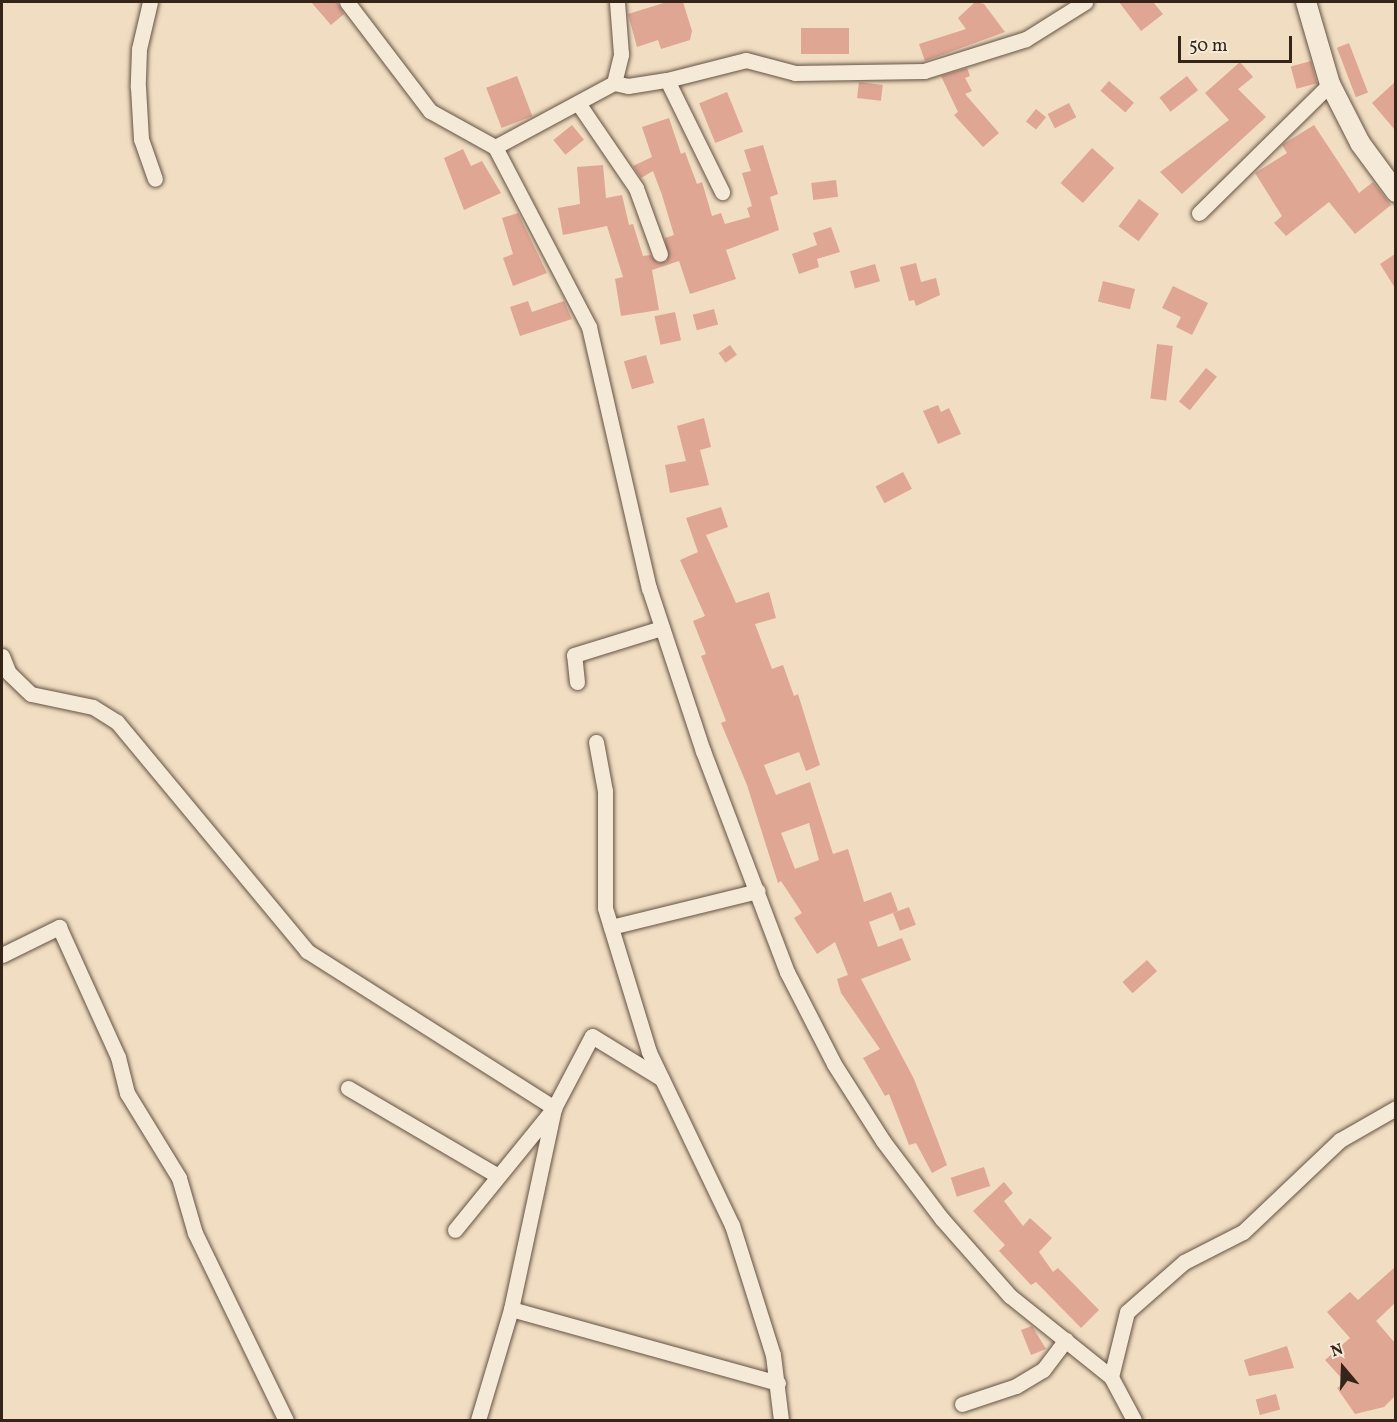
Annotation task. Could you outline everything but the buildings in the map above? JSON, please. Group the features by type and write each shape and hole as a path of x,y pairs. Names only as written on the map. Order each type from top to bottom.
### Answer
{"street":[{"path":"150,2 140,40 138,87 141,139 155,179"},
{"path":"347,2 430,111 495,147 589,327 630,512 662,627 787,972 834,1064 883,1141 1010,1296 1111,1377 1134,1420"},
{"path":"614,83 621,54 617,2"},
{"path":"495,147 614,83 628,86 667,80 746,60 795,73 924,71 1026,39 1085,2"},
{"path":"1306,2 1330,84 1360,143 1395,192"},
{"path":"667,80 722,192"},
{"path":"1200,213 1330,84"},
{"path":"578,103 636,188 660,254"},
{"path":"577,682 574,655 662,627"},
{"path":"2,656 9,673 31,694 93,707 117,722 307,951 554,1108"},
{"path":"596,742 605,790 605,908 662,1079 732,1225 778,1383 781,1420"},
{"path":"611,927 758,891"},
{"path":"2,955 59,927 118,1057 127,1093 179,1179 195,1233 286,1420"},
{"path":"456,1230 554,1108 592,1036 662,1079"},
{"path":"348,1088 498,1176"},
{"path":"478,1420 511,1309 554,1108"},
{"path":"1111,1377 1127,1312 1184,1262 1243,1232 1340,1140 1395,1108"},
{"path":"511,1309 778,1383"},
{"path":"962,1404 1016,1386 1043,1370 1066,1340"}]}
